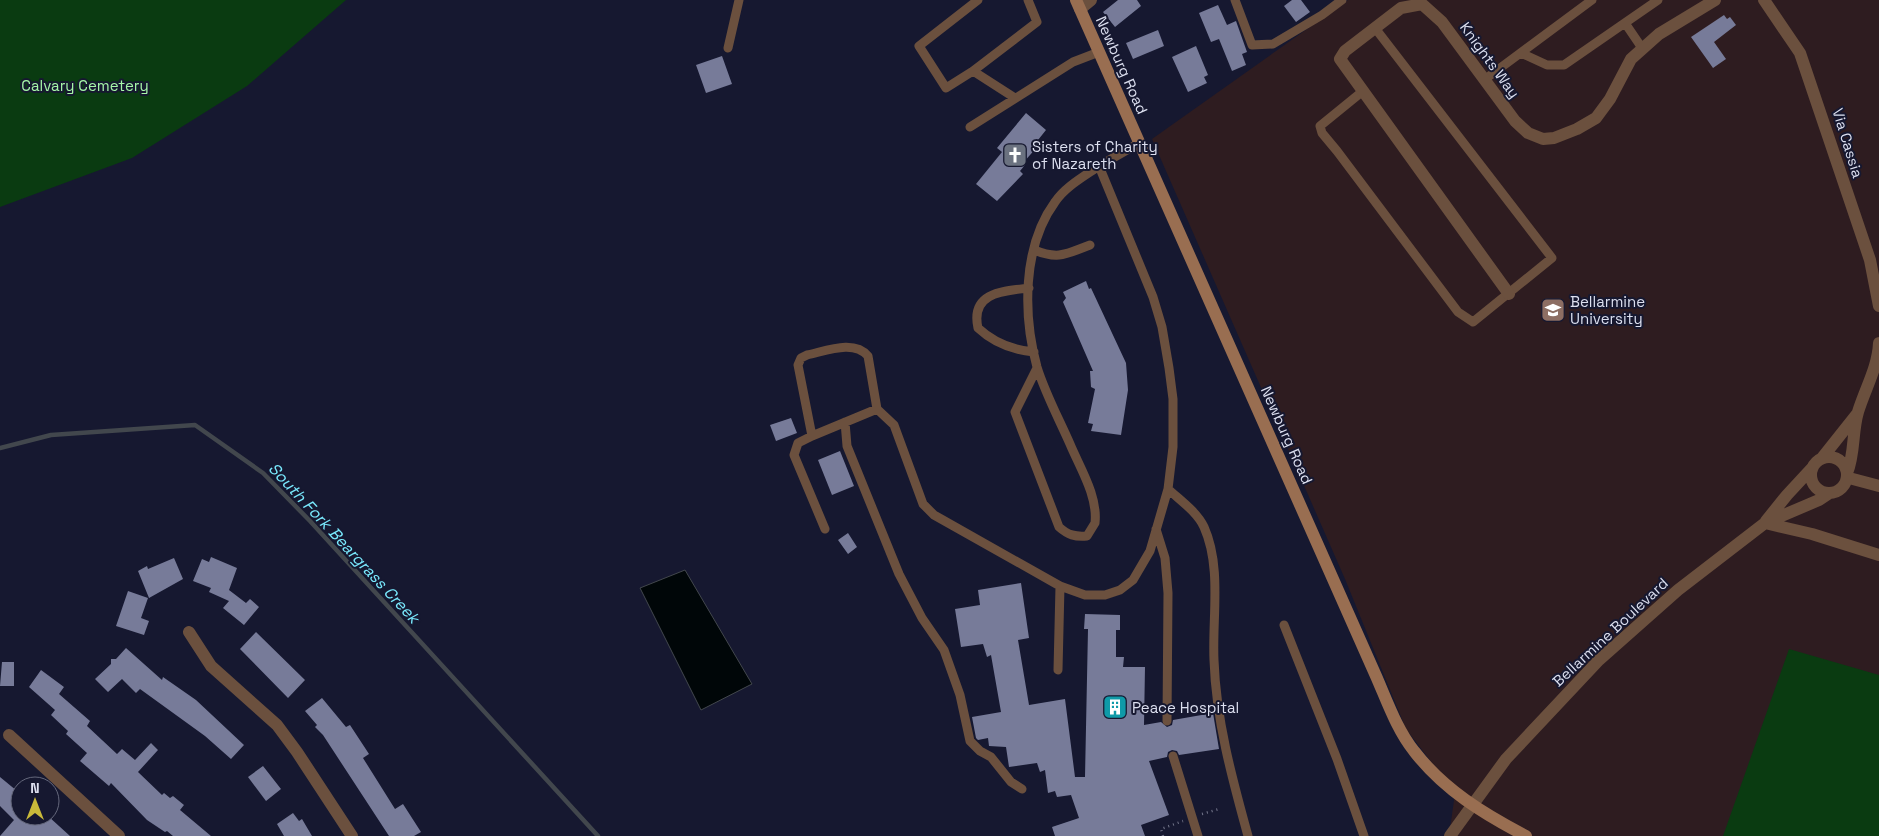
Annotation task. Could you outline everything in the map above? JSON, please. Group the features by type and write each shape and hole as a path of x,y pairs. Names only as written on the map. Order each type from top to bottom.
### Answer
{"main road":[{"name":"Newburg Road","path":"1078,4 1376,676 1404,735 1413,751 1436,776 1472,805 1526,836"}],"street":[{"path":"1078,4 1091,0"},
{"name":"Knights Way","path":"1509,294 1340,59 1345,51 1401,8 1422,4 1442,22 1515,121 1528,133 1543,139 1554,138 1577,129 1596,118 1610,99 1631,58 1659,34 1715,0"},
{"name":"Via Cassia","path":"1764,0 1800,53 1870,260 1879,306"},
{"path":"1812,468 1811,480 1823,493 1828,494 1840,490 1848,476 1857,414 1878,356 1879,343"},
{"path":"1857,414 1822,458 1787,495 1765,523 1812,534 1879,555"},
{"path":"1822,458 1837,459 1846,467 1848,476"},
{"path":"1848,476 1879,486"},
{"name":"Bellarmine Boulevard","path":"1450,836 1506,759 1599,660 1678,590 1765,523 1819,500 1828,494"},
{"path":"189,632 212,666 276,726 297,752 352,836"},
{"path":"9,735 119,836"}],"lane":[{"path":"728,48 739,0"},
{"path":"978,0 919,46 946,88 973,71 1037,22 1028,0"},
{"path":"1234,0 1252,45 1274,44 1322,15 1342,0"},
{"path":"1484,80 1592,0"},
{"path":"1521,52 1547,65 1558,66 1658,0"},
{"path":"1624,23 1642,48"},
{"path":"1363,91 1320,126 1322,133 1338,151 1458,312 1473,322 1552,258 1376,28"},
{"path":"970,127 1073,62 1099,52"},
{"path":"973,71 1016,98"},
{"path":"1037,368 1015,412 1059,526 1067,533 1087,536 1095,523 1092,497 1037,368 1028,324 1029,288 1034,250 1041,225 1055,201 1070,186 1098,166 1139,143"},
{"path":"812,436 798,365 801,358 807,355 854,346 863,350 868,356 876,409 894,426 923,504 934,515 1060,586 1085,595 1105,596 1120,590 1133,580 1150,552 1168,489 1173,447 1173,399 1162,327 1153,297 1098,166"},
{"path":"1034,250 1050,256 1060,256 1090,245"},
{"path":"1029,288 997,292 989,296 982,302 976,320 978,328 1001,344 1015,350 1034,352"},
{"path":"825,529 794,455 798,443 876,409"},
{"path":"845,422 847,446 892,558 922,618 944,650 960,695 970,741 980,751 991,757 1004,775 1022,789"},
{"path":"1168,489 1189,507 1204,526 1212,555 1214,661 1219,709 1228,764 1248,836"},
{"path":"1156,529 1166,558 1168,593 1167,721"},
{"path":"1058,670 1060,586"},
{"path":"1284,625 1337,759 1364,836"},
{"path":"1173,756 1198,836"}],"shaded area":[{"name":"Bellarmine University","path":"1348,0 1879,0 1879,836 1449,836 1455,793 1406,729 1345,579 1152,139"},
{"path":"685,570 752,684 701,710 640,588"}],"green space":[{"name":"Calvary Cemetery","path":"0,0 346,0 247,86 132,158 0,207"},
{"path":"1789,649 1879,675 1879,836 1723,836"}],"building":[{"path":"1118,0 1137,0 1141,6 1115,27 1103,12"},
{"path":"1292,0 1301,0 1310,12 1296,22 1284,6"},
{"path":"1218,5 1227,25 1236,21 1247,52 1242,54 1246,65 1232,71 1219,39 1211,42 1199,13"},
{"path":"1724,15 1727,19 1730,17 1736,25 1714,42 1726,59 1713,68 1691,37"},
{"path":"1158,30 1164,46 1133,59 1126,43"},
{"path":"1196,46 1208,75 1204,77 1207,83 1188,92 1172,57"},
{"path":"722,56 732,84 706,93 696,65"},
{"name":"Sisters of Charity of Nazareth","path":"1026,113 1046,130 1034,145 1037,147 1023,163 1025,165 1020,171 1023,174 997,201 976,184 1002,152 997,148"},
{"path":"1086,281 1126,363 1128,390 1121,435 1091,431 1093,424 1088,423 1095,389 1091,387 1090,371 1093,371 1063,302 1066,298 1063,292"},
{"path":"791,418 797,433 776,441 770,425"},
{"path":"840,451 854,486 832,495 818,460"},
{"path":"848,533 857,547 848,554 838,540"},
{"path":"211,557 237,568 229,590 246,603 250,599 259,607 244,625 223,608 229,601 209,592 211,588 193,581 202,559 209,562"},
{"path":"174,558 183,579 149,598 138,571 147,566 148,569"},
{"name":"Peace Hospital","path":"1021,583 1029,638 1018,640 1029,705 1065,699 1075,777 1085,777 1088,629 1084,629 1085,614 1120,615 1120,630 1116,630 1116,657 1124,657 1123,667 1145,667 1144,725 1161,722 1167,727 1172,725 1173,720 1213,713 1219,749 1179,755 1177,751 1172,750 1168,752 1167,757 1149,761 1169,815 1141,825 1145,836 1055,836 1052,827 1079,818 1071,795 1057,797 1055,791 1048,793 1045,770 1040,772 1037,763 1009,767 1006,747 989,746 988,738 978,740 976,738 972,717 1001,712 991,655 987,657 983,644 961,647 955,609 980,605 978,590"},
{"path":"128,591 148,598 141,618 149,621 144,635 116,626"},
{"path":"256,632 305,680 288,698 240,649"},
{"path":"126,648 162,680 163,677 196,700 244,745 231,759 205,736 140,689 136,693 122,679 108,692 95,679 111,664 111,659 116,659"},
{"path":"2,662 14,662 14,686 0,686"},
{"path":"41,670 64,687 59,694 90,721 87,726 117,754 122,749 135,760 151,743 158,750 138,772 162,795 164,793 170,798 173,796 184,805 180,810 211,836 173,836 167,831 165,832 147,820 111,783 109,786 80,761 87,753 66,734 68,731 51,715 55,710 29,687"},
{"path":"322,698 346,727 350,725 369,754 363,758 395,809 403,804 421,832 414,836 389,836 323,735 315,727 317,725 305,711"},
{"path":"263,766 281,789 266,801 248,777"},
{"path":"0,777 10,785 10,816 0,806"},
{"path":"293,813 299,821 302,819 312,836 284,836 277,824"},
{"path":"10,825 59,826 70,836 0,836"}],"waterway":[{"name":"South Fork Beargrass Creek","path":"0,448 51,435 195,425 263,473 310,521 598,836"}],"place":[{"name":"Sisters of Charity of Nazareth","path":"1015,155"},
{"name":"Bellarmine University","path":"1553,310"},
{"name":"Peace Hospital","path":"1115,707"}]}
